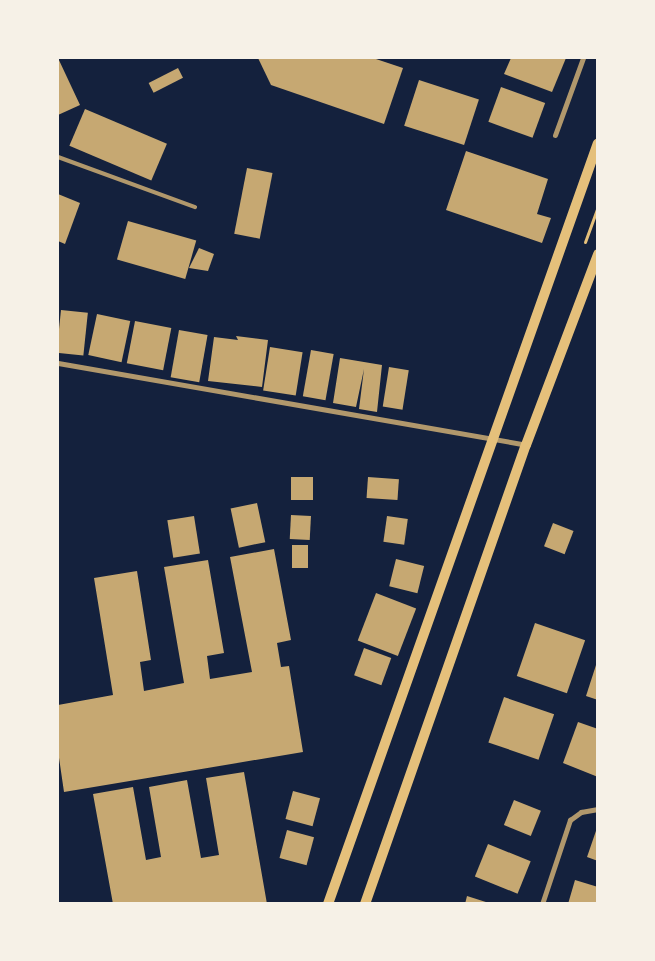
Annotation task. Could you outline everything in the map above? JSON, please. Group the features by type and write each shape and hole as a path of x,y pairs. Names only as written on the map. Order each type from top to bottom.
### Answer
{"main road":[{"path":"328,904 598,143"},
{"path":"365,904 526,446 598,254"}],"street":[{"path":"555,135 583,58"},
{"path":"58,364 526,446"},
{"path":"542,904 570,820 581,812 598,809"}],"lane":[{"path":"58,157 195,207"}],"building":[{"path":"58,58 80,105 58,115"},
{"path":"258,58 373,58 403,68 384,124 271,85"},
{"path":"511,58 566,58 552,92 504,74"},
{"path":"178,68 183,78 154,93 149,83"},
{"path":"419,80 479,99 464,145 404,126"},
{"path":"501,87 545,103 533,138 488,122"},
{"path":"85,109 167,144 151,181 69,146"},
{"path":"466,151 548,179 537,214 551,218 542,243 446,210"},
{"path":"247,168 273,173 260,239 234,234"},
{"path":"58,194 80,203 65,244 58,241"},
{"path":"128,221 196,241 185,279 117,259"},
{"path":"199,248 214,254 208,271 189,268"},
{"path":"61,310 88,313 83,356 58,353"},
{"path":"97,314 130,321 122,362 88,355"},
{"path":"135,321 171,328 163,370 127,363"},
{"path":"179,330 208,335 199,382 171,377"},
{"path":"236,336 268,340 262,387 208,381 214,337 238,340"},
{"path":"270,347 303,352 296,396 263,390"},
{"path":"311,350 334,354 325,400 303,396"},
{"path":"340,358 382,365 377,412 359,409 364,369 356,407 333,403"},
{"path":"389,367 409,370 402,410 383,407"},
{"path":"291,477 313,477 313,500 291,500"},
{"path":"368,477 399,479 397,500 367,498"},
{"path":"257,503 265,542 239,548 231,509"},
{"path":"291,515 311,516 310,540 290,539"},
{"path":"194,516 200,554 173,558 167,520"},
{"path":"387,516 408,519 404,545 383,542"},
{"path":"553,523 574,531 565,554 544,546"},
{"path":"292,545 308,545 308,568 292,568"},
{"path":"274,549 291,640 277,643 281,667 289,666 303,752 64,792 58,751 58,705 113,695 94,578 137,571 151,660 140,662 144,691 184,683 164,567 208,560 224,653 207,656 210,679 252,672 230,557"},
{"path":"396,559 424,566 417,593 389,586"},
{"path":"376,593 416,608 398,656 358,641"},
{"path":"535,623 585,640 567,693 517,676"},
{"path":"364,648 391,658 381,685 354,675"},
{"path":"598,662 598,700 586,696"},
{"path":"504,697 554,714 538,760 488,742"},
{"path":"578,722 598,729 598,777 563,763"},
{"path":"244,772 267,904 113,904 93,794 133,787 146,860 161,857 149,787 187,780 201,858 219,855 206,778"},
{"path":"293,791 320,798 313,826 285,819"},
{"path":"514,800 541,811 531,836 504,825"},
{"path":"598,828 598,861 587,857"},
{"path":"287,830 314,837 307,865 279,858"},
{"path":"488,844 531,861 518,894 475,876"},
{"path":"575,880 598,887 598,904 568,904"},
{"path":"467,896 489,903 489,904 465,904"}]}
